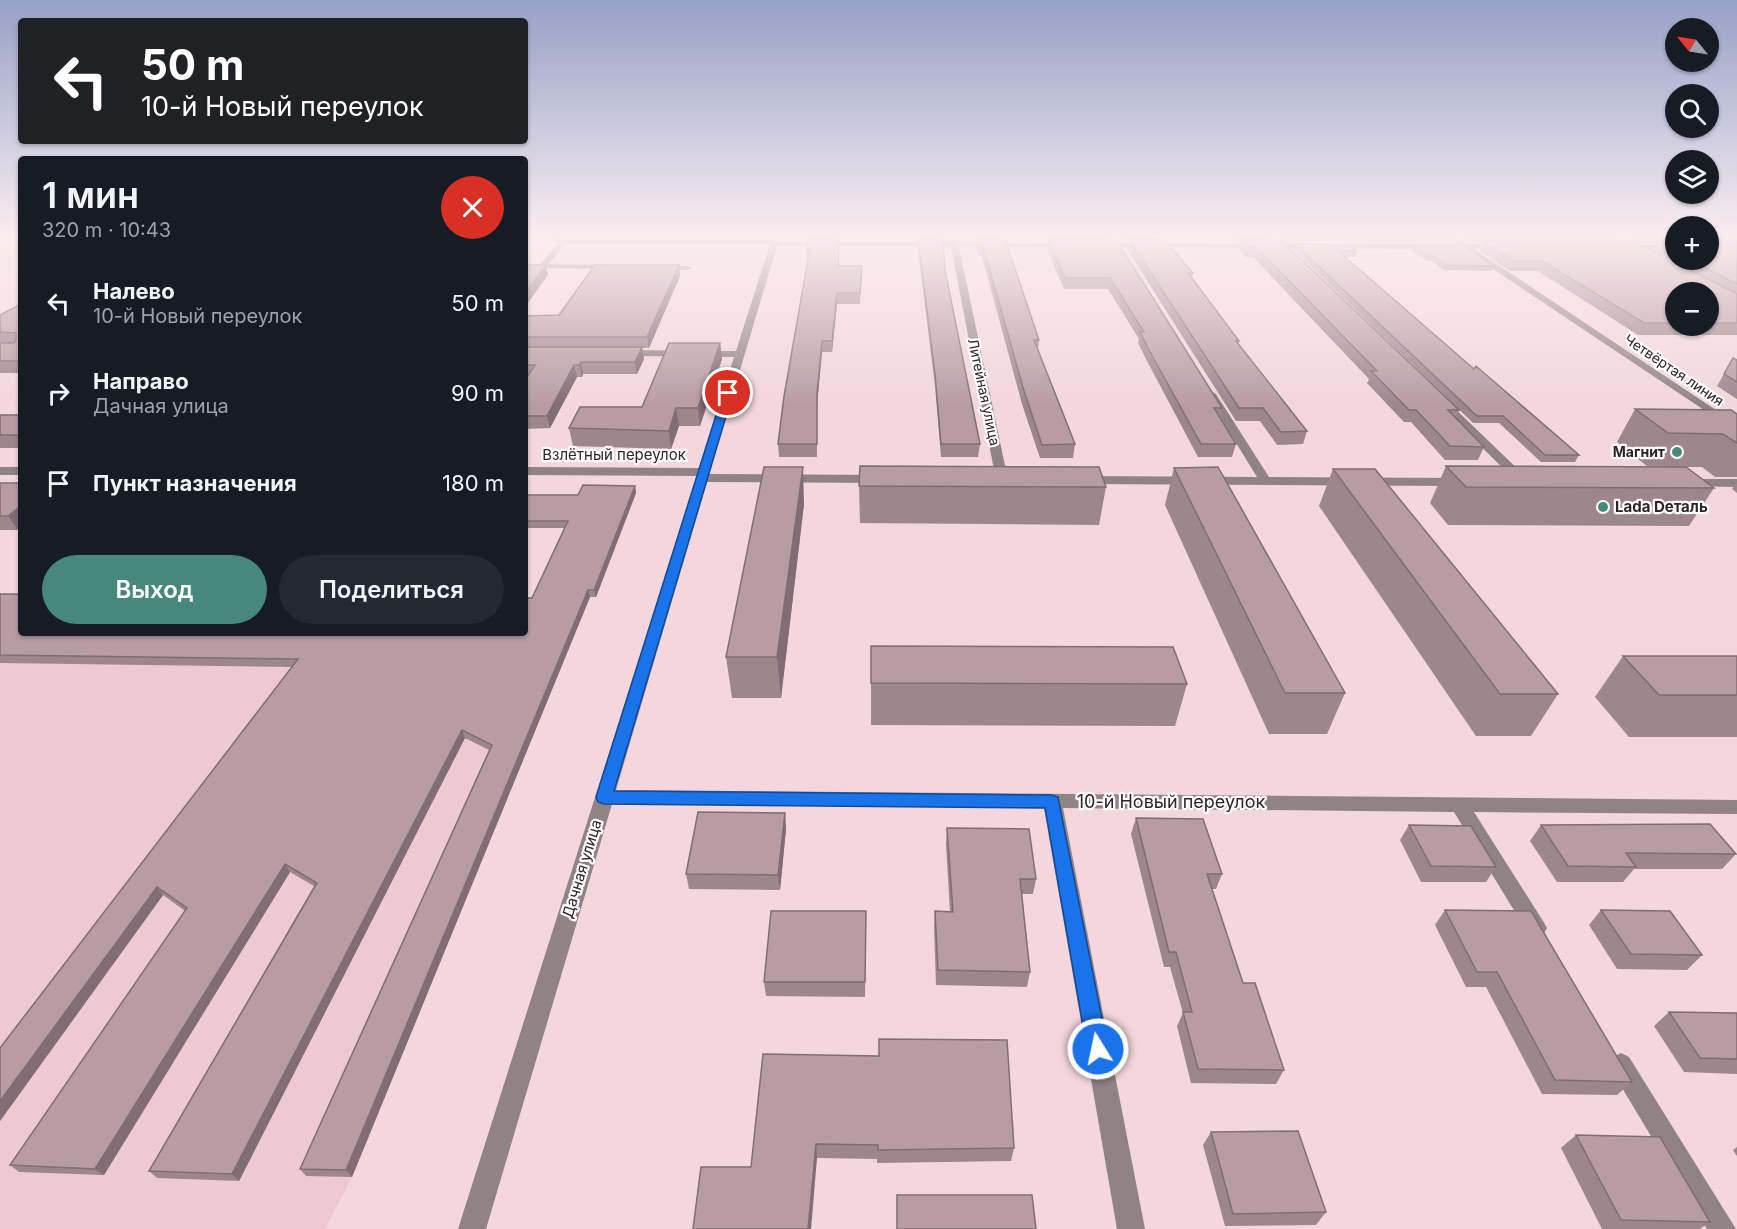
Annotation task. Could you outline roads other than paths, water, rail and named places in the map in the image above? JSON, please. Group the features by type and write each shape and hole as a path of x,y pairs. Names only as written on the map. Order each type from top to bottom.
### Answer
{"street":[{"name":"Дачная улица","path":"472,1229 759,291"},
{"name":"Литейная улица","path":"963,291 1002,480"},
{"name":"Четвёртая линия","path":"1531,291 1737,429"},
{"path":"609,353 740,354"},
{"path":"1204,383 1265,481"},
{"path":"1432,393 1530,482 1501,482"},
{"path":"0,471 18,471"},
{"name":"Взлётный переулок","path":"528,471 703,475"},
{"path":"703,475 887,479"},
{"path":"1074,480 1466,482"},
{"path":"1678,483 1737,483"},
{"name":"10-й Новый переулок","path":"604,797 1737,807"},
{"path":"1052,801 1131,1229"},
{"path":"1460,805 1548,946"},
{"path":"1610,1047 1722,1229"}],"place":[{"name":"Магнит","path":"1677,452"},
{"name":"Lada Dеталь","path":"1603,507"}]}
